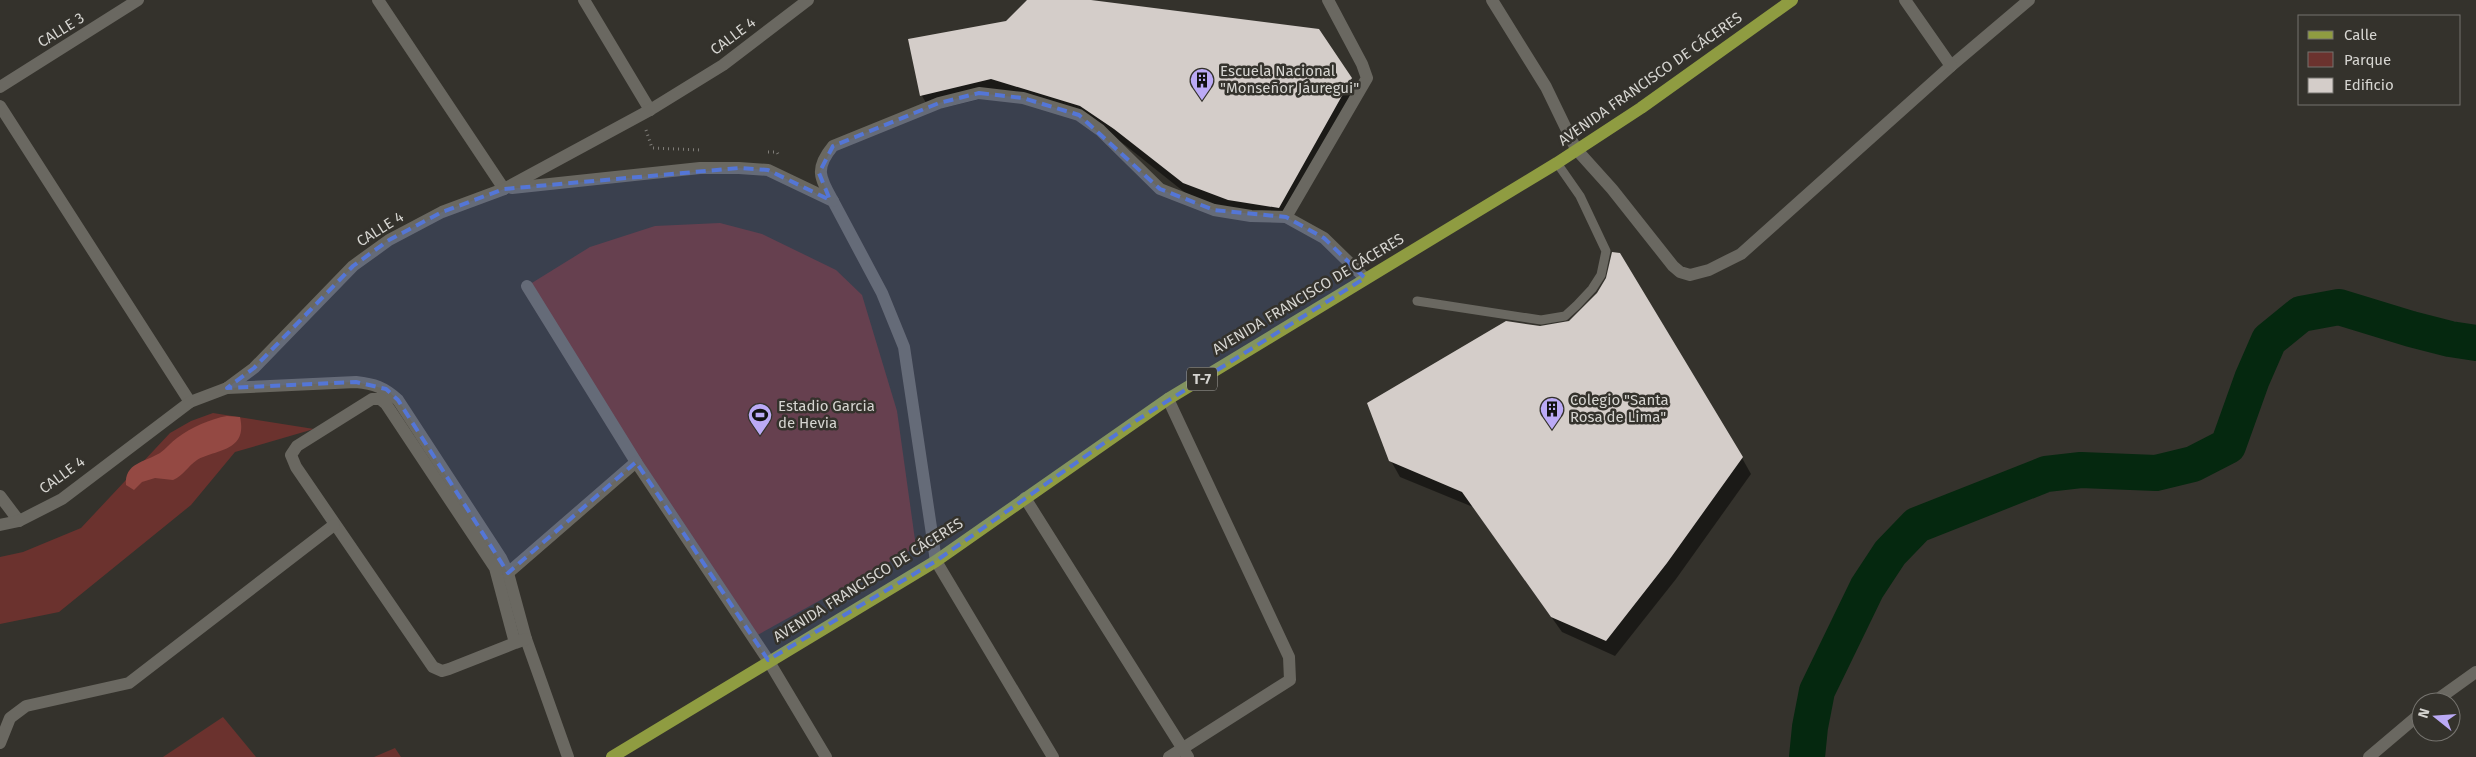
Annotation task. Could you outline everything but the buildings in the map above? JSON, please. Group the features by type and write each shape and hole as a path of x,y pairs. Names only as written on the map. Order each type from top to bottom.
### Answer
{"main road":[{"name":"AVENIDA FRANCISCO DE CÁCERES","path":"612,757 768,660 936,561 1168,399 1556,163 1641,108 1792,0"}],"street":[{"name":"CALLE 3","path":"0,87 138,0"},
{"path":"378,0 504,189 700,168 768,170 833,201"},
{"path":"584,0 645,113"},
{"name":"CALLE 4","path":"0,525 19,521 62,498 190,402 228,388 254,368 353,266 389,240 442,212 504,189 645,113 723,65 808,0"},
{"path":"1286,217 1367,78 1362,64 1328,0"},
{"path":"1492,0 1546,87 1576,149 1612,189 1668,261 1680,272 1690,275 1709,270 1741,254 1950,66 2029,0"},
{"path":"1905,0 1950,66"},
{"path":"1054,757 936,561 904,347 882,293 819,173 822,162 833,146 939,103 979,93 1023,98 1079,115 1100,130 1160,188 1181,198 1214,210 1251,216 1286,217 1324,238 1365,278"},
{"path":"0,106 190,402"},
{"path":"527,286 636,462 768,660 826,757"},
{"path":"228,388 356,382 374,383 386,389 398,400 501,558 508,573 520,641"},
{"path":"520,641 442,671 433,667 296,467 291,455 297,446 372,399 380,399 386,404 495,568 520,641 568,757"},
{"path":"1168,399 1290,656 1290,680 1185,753 1169,757"},
{"path":"508,573 636,462"},
{"path":"0,496 19,521"},
{"path":"1025,498 1185,753"},
{"path":"0,743 10,718 26,706 129,683 334,525"},
{"path":"2448,692 2476,672"},
{"path":"2369,757 2411,721"}],"lane":[{"path":"1417,301 1541,320 1565,316 1577,305 1592,290 1601,275 1606,251 1580,196 1556,163"}],"path":[{"path":"645,113 652,148 710,150"},
{"path":"758,152 777,152 789,179"}],"highlighted area":[{"path":"979,93 1023,98 1079,115 1160,189 1214,210 1286,217 1324,238 1365,278 1137,420 936,561 768,660 636,462 508,573 398,400 386,389 356,382 227,388 254,368 353,266 389,240 442,212 504,189 739,168 768,170 830,200 819,173 833,146 939,103"}],"green space":[{"name":"Estadio Garcia de Hevia","path":"720,223 762,234 836,270 862,295 897,411 916,547 754,637 527,286 590,247 655,226"},
{"path":"213,413 314,429 235,452 191,505 59,612 0,624 0,557 23,552 81,528 170,433 191,421"},
{"path":"223,717 256,757 163,757"},
{"path":"395,748 401,757 374,757"}],"shaded area":[{"path":"227,416 240,417 241,428 239,437 229,448 197,460 173,480 155,478 142,482 134,490 126,485 128,472 137,464 160,453 183,434 195,427"}],"waterway":[{"path":"1807,757 1810,727 1817,691 1867,588 1890,553 1917,525 2046,474 2081,470 2156,473 2193,464 2228,446 2252,379 2269,340 2301,314 2339,307 2411,329 2450,339 2476,343"}],"place":[{"name":"Escuela Nacional \"Monseñor Jáuregui\"","path":"1202,101"},
{"name":"Colegio \"Santa Rosa de Lima\"","path":"1552,430"},
{"name":"Estadio Garcia de Hevia","path":"760,436"}]}
